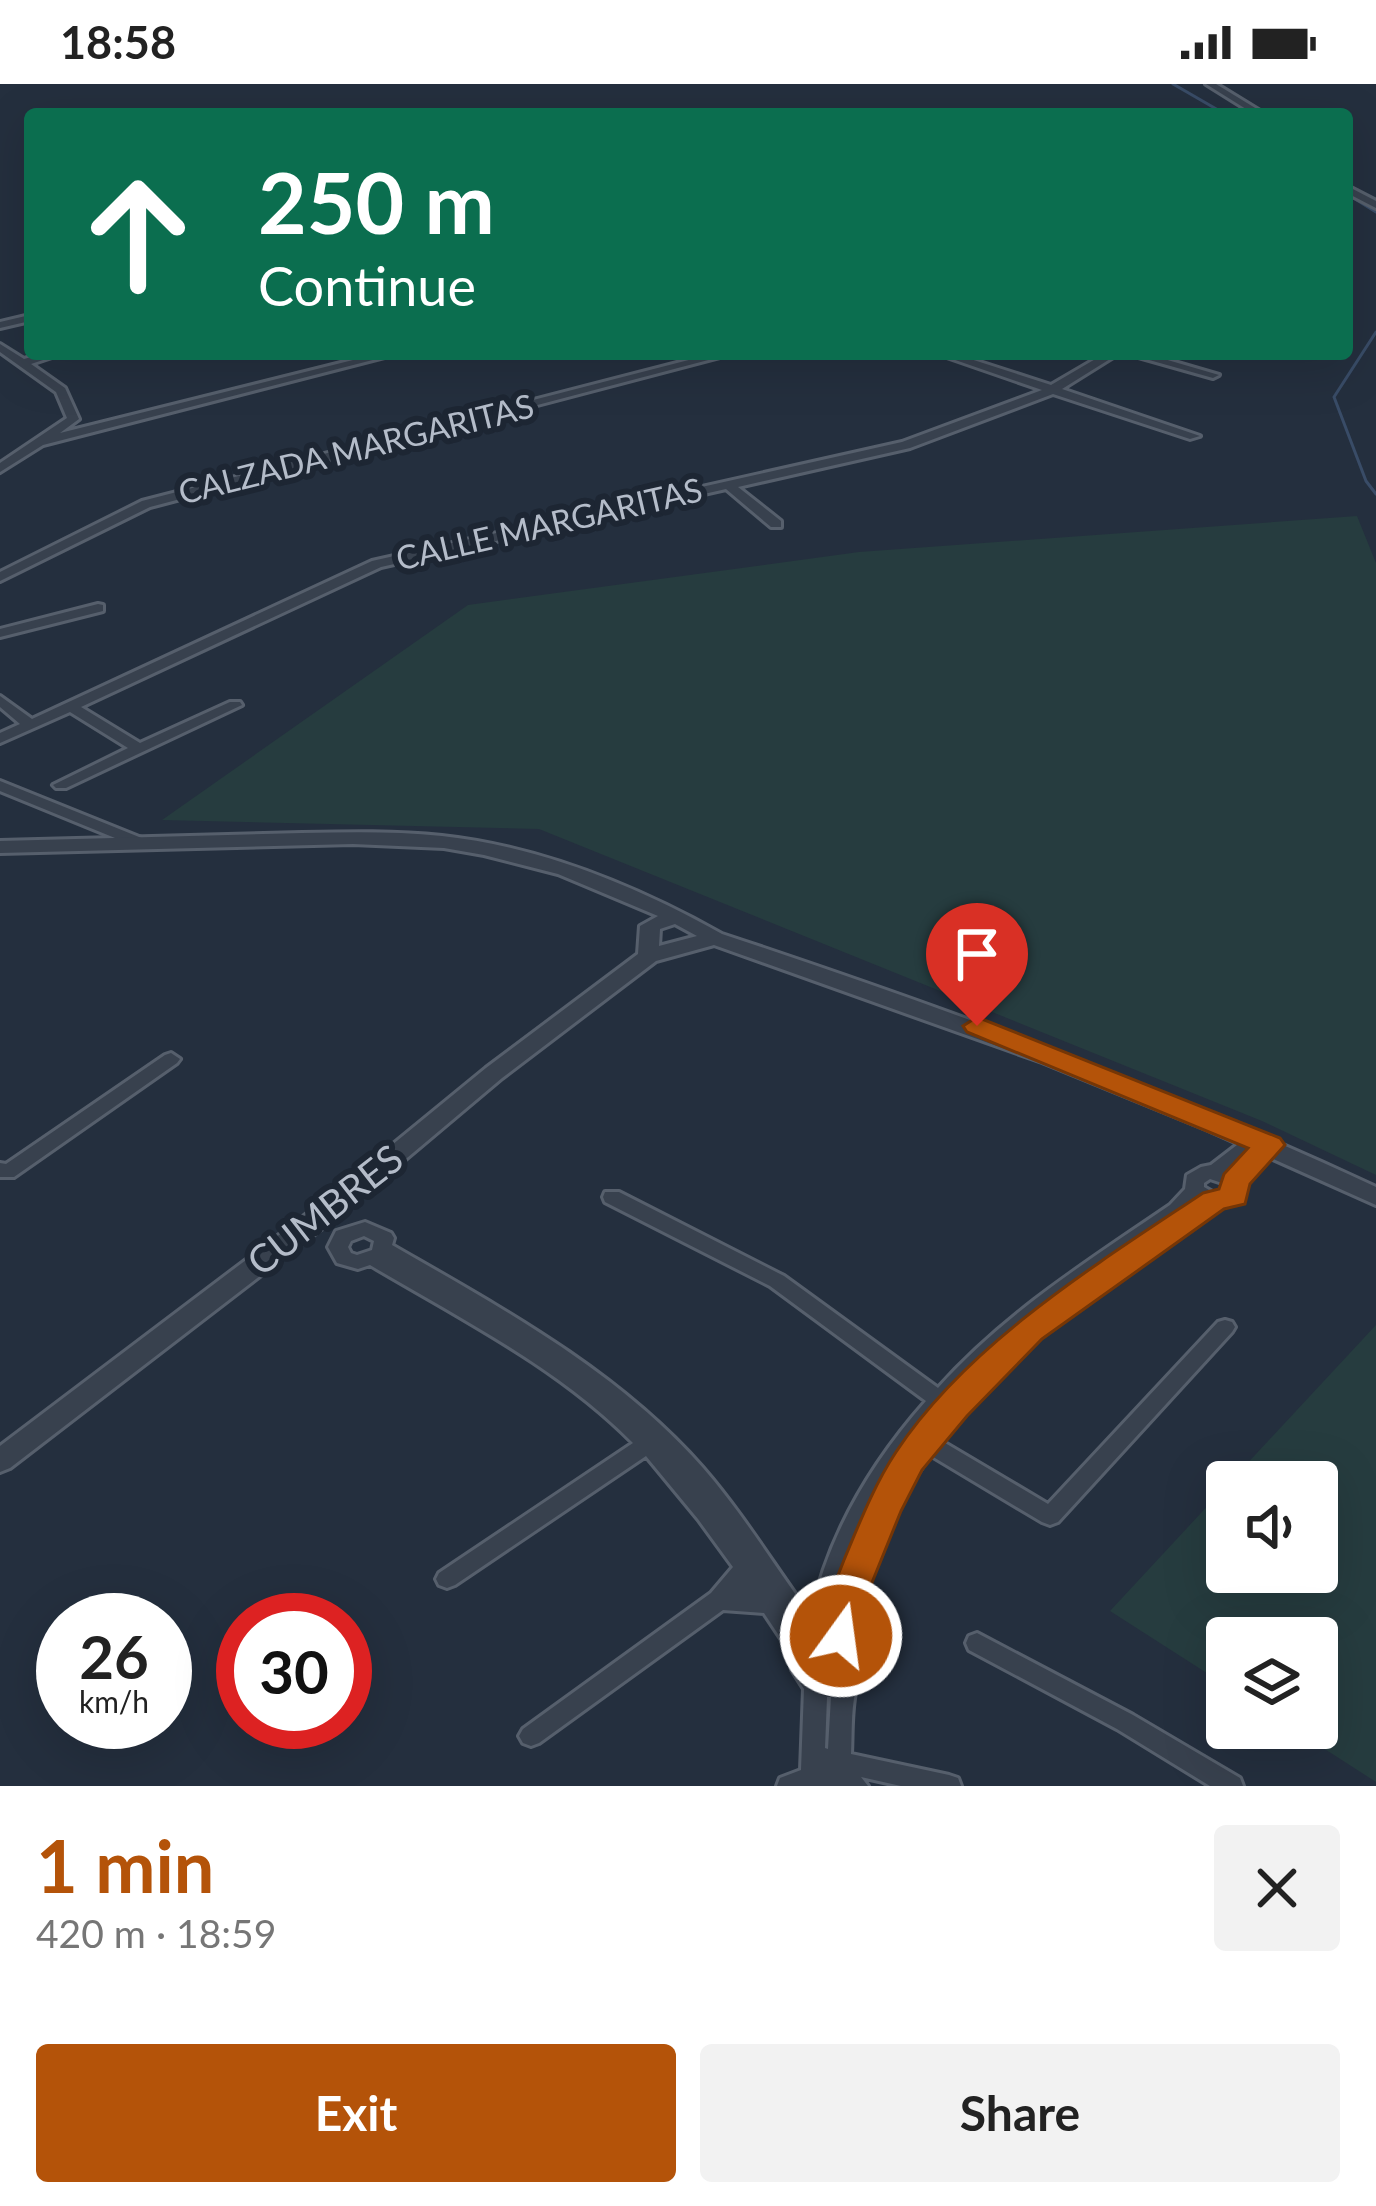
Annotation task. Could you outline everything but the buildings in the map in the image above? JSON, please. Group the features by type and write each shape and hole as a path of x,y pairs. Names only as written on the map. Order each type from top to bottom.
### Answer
{"street":[{"path":"1210,84 1251,108"},
{"path":"0,347 61,390 73,419 0,468"},
{"path":"25,362 32,360"},
{"path":"40,442 366,360"},
{"name":"CALZADA MARGARITAS","path":"0,577 146,504 702,360"},
{"path":"962,360 1194,436"},
{"name":"CALLE MARGARITAS","path":"0,739 377,564 906,445 1052,390 1102,360"},
{"path":"1157,360 1213,375"},
{"path":"727,484 776,524"},
{"path":"0,633 98,608"},
{"path":"0,700 30,725"},
{"path":"61,785 236,705"},
{"path":"70,706 138,748"},
{"path":"0,786 143,844"},
{"path":"0,847 407,838 536,860 678,916 715,938 977,1026 1262,1142 1376,1197"},
{"name":"CUMBRES","path":"649,956 650,926 678,916"},
{"name":"CUMBRES","path":"0,1462 649,956 715,938"},
{"path":"0,1169 7,1173 171,1059"},
{"path":"1205,1196 1196,1176 1225,1176 1262,1142"},
{"path":"825,1777 816,1683 798,1663 851,1590 883,1511 940,1400 1018,1322 1177,1210 1205,1196 1234,1196 1225,1176"},
{"path":"918,1438 1030,1330 1205,1196"},
{"path":"612,1197 777,1281 940,1400"},
{"path":"323,1214 350,1233 380,1233 380,1254"},
{"path":"350,1233 338,1247 344,1258 358,1262 380,1254"},
{"path":"380,1254 482,1315 696,1474 819,1639"},
{"path":"918,1438 1050,1516 1226,1327"},
{"path":"654,1440 770,1604 819,1639 855,1647 860,1663 844,1682 825,1777"},
{"path":"447,1579 654,1440"},
{"path":"531,1736 719,1600 745,1568"},
{"path":"719,1600 770,1604"},
{"path":"977,1643 1232,1786"},
{"path":"816,1683 844,1682"},
{"path":"825,1777 949,1786"}],"green space":[{"path":"1357,516 1376,563 1376,1175 1262,1121 539,829 162,820 468,605 859,552"},
{"path":"1376,1325 1376,1782 1325,1749 1338,1749 1338,1617 1206,1617 1206,1673 1110,1611 1206,1508 1206,1593 1338,1593 1338,1461 1250,1461"}],"waterway":[{"path":"1173,84 1215,108"},
{"path":"1353,198 1376,212"},
{"path":"1376,332 1334,397 1366,481 1376,494"}],"route":[{"path":"841,1636 851,1590 883,1511 909,1461 955,1407 1030,1330 1076,1294 1214,1201 1234,1196 1235,1181 1269,1145 977,1026"}]}
